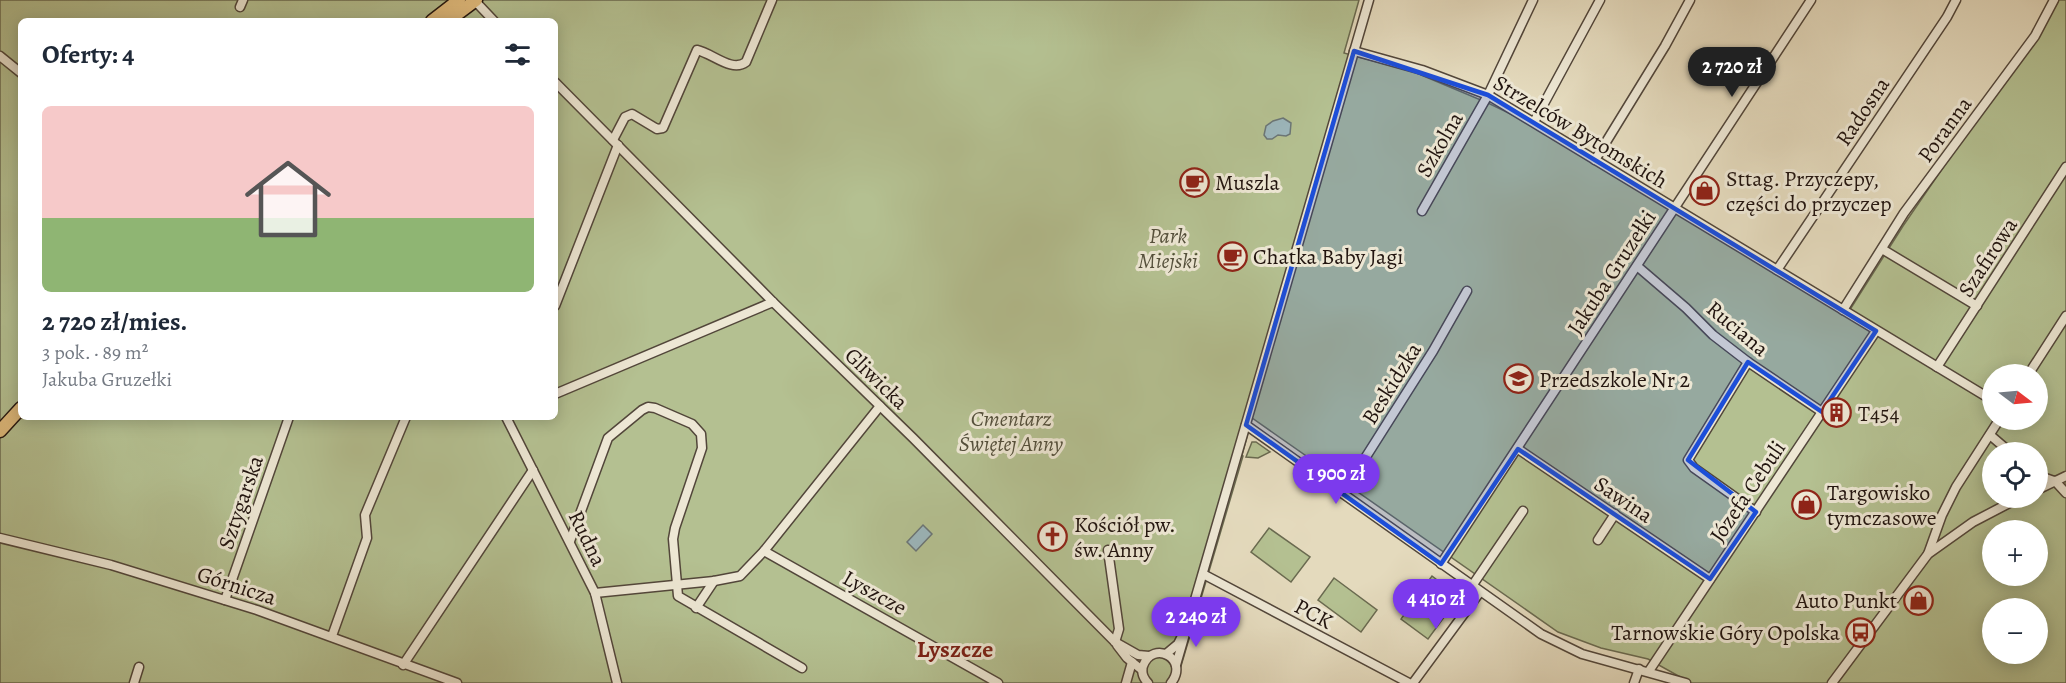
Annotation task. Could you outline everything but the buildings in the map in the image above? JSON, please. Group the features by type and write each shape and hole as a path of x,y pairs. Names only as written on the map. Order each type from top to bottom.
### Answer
{"highway":[{"path":"448,10 459,0"},
{"path":"448,10 476,0"},
{"path":"0,431 18,411"}],"street":[{"path":"476,0 491,18"},
{"path":"558,295 625,117 632,114 657,129 663,128 697,50 735,66 746,62 772,0"},
{"path":"1166,654 1178,644 1188,622 1203,574 1369,0"},
{"name":"Szkolna","path":"1422,211 1488,95 1533,0"},
{"path":"1534,122 1600,0"},
{"path":"1595,159 1665,46 1690,0"},
{"name":"Jakuba Gruzełki","path":"1441,564 1811,0"},
{"name":"Radosna","path":"1777,270 1947,17 1956,0"},
{"name":"Poranna","path":"1843,310 1904,213 2035,36 2054,0"},
{"name":"Strzelców Bytomskich","path":"1354,51 1422,70 1488,95 1982,394"},
{"path":"0,56 18,71"},
{"name":"Gliwicka","path":"558,85 1115,642 1138,655 1149,656"},
{"name":"Szafirowa","path":"1937,367 2066,167"},
{"path":"1882,249 1977,306"},
{"name":"Ruciana","path":"1637,266 1686,308 1713,335 1748,362 1822,412"},
{"name":"Beskidzka","path":"1343,493 1433,351 1467,291"},
{"path":"558,393 773,302"},
{"path":"2035,364 2066,316"},
{"name":"Józefa Cebuli","path":"1649,671 1876,331"},
{"path":"1748,362 1688,460 1694,468 1756,512"},
{"path":"595,593 714,581 740,576 764,551 880,406"},
{"path":"570,541 608,438 648,408 655,408 692,424 698,428 702,438 702,448 699,463 675,528 678,596 802,668"},
{"name":"Sztygarska","path":"225,600 288,420"},
{"path":"332,636 367,538 365,515 405,420"},
{"name":"Rudna","path":"508,420 595,593 617,683"},
{"path":"1246,425 1523,623 1560,645 1604,661 1649,671 1686,683"},
{"path":"1832,683 1928,554 1942,515 1956,487 1993,430"},
{"path":"1990,435 1998,442"},
{"name":"Sawina","path":"1518,449 1710,579"},
{"path":"403,665 533,470"},
{"path":"2048,484 2066,476"},
{"path":"2048,479 2055,481 2066,494"},
{"path":"1928,554 1973,522 2000,508"},
{"path":"1411,683 1476,589 1523,511"},
{"path":"1598,540 1615,514"},
{"name":"Górnicza","path":"0,538 111,565 225,600 332,636 403,665 457,683"},
{"path":"1108,550 1119,628 1115,642"},
{"name":"Lyszcze","path":"764,551 998,683"},
{"name":"PCK","path":"1203,574 1411,683"},
{"path":"696,608 714,581"},
{"path":"1171,683 1176,674 1176,665 1184,645 1188,622"},
{"name":"Gliwicka","path":"1115,642 1120,651 1142,670"},
{"path":"1148,683 1142,670 1149,656 1159,653 1166,654 1173,658 1176,665"},
{"path":"1126,683 1132,662"},
{"path":"134,683 139,667"},
{"path":"1634,683 1639,669"}],"highlighted area":[{"path":"1354,51 1488,95 1876,331 1822,412 1748,362 1688,460 1756,512 1710,579 1518,449 1441,564 1246,425"}],"green space":[{"path":"0,0 1359,0 1344,53 1414,72 1488,103 1552,134 1846,316 1903,226 2058,0 2066,0 2066,683 1691,683 1648,659 1601,648 1558,632 1252,418 1243,456 1176,683 0,683"},
{"path":"1252,442 1256,442 1270,452 1258,458 1246,457"},
{"path":"1269,528 1310,557 1291,582 1251,552"},
{"path":"1432,576 1459,597 1428,639 1401,619"},
{"path":"1334,578 1377,610 1361,632 1318,600"}],"water":[{"path":"1283,118 1291,123 1290,134 1267,139 1264,135 1266,126"},
{"path":"923,525 932,534 916,551 907,542"}],"place":[{"name":"Muszla","path":"1194,182"},
{"name":"Sttag. Przyczepy, części do przyczep","path":"1705,191"},
{"name":"Chatka Baby Jagi","path":"1232,256"},
{"name":"Przedszkole Nr 2","path":"1518,379"},
{"name":"T454","path":"1837,413"},
{"name":"Targowisko tymczasowe","path":"1806,505"},
{"name":"Kościół pw. św. Anny","path":"1053,537"},
{"name":"Auto Punkt","path":"1918,600"},
{"name":"Tarnowskie Góry Opolska","path":"1861,632"}],"district":[{"name":"Lyszcze","path":"955,649"}],"park label":[{"name":"Park Miejski","path":"1168,248"},
{"name":"Cmentarz Świętej Anny","path":"1011,431"}]}
